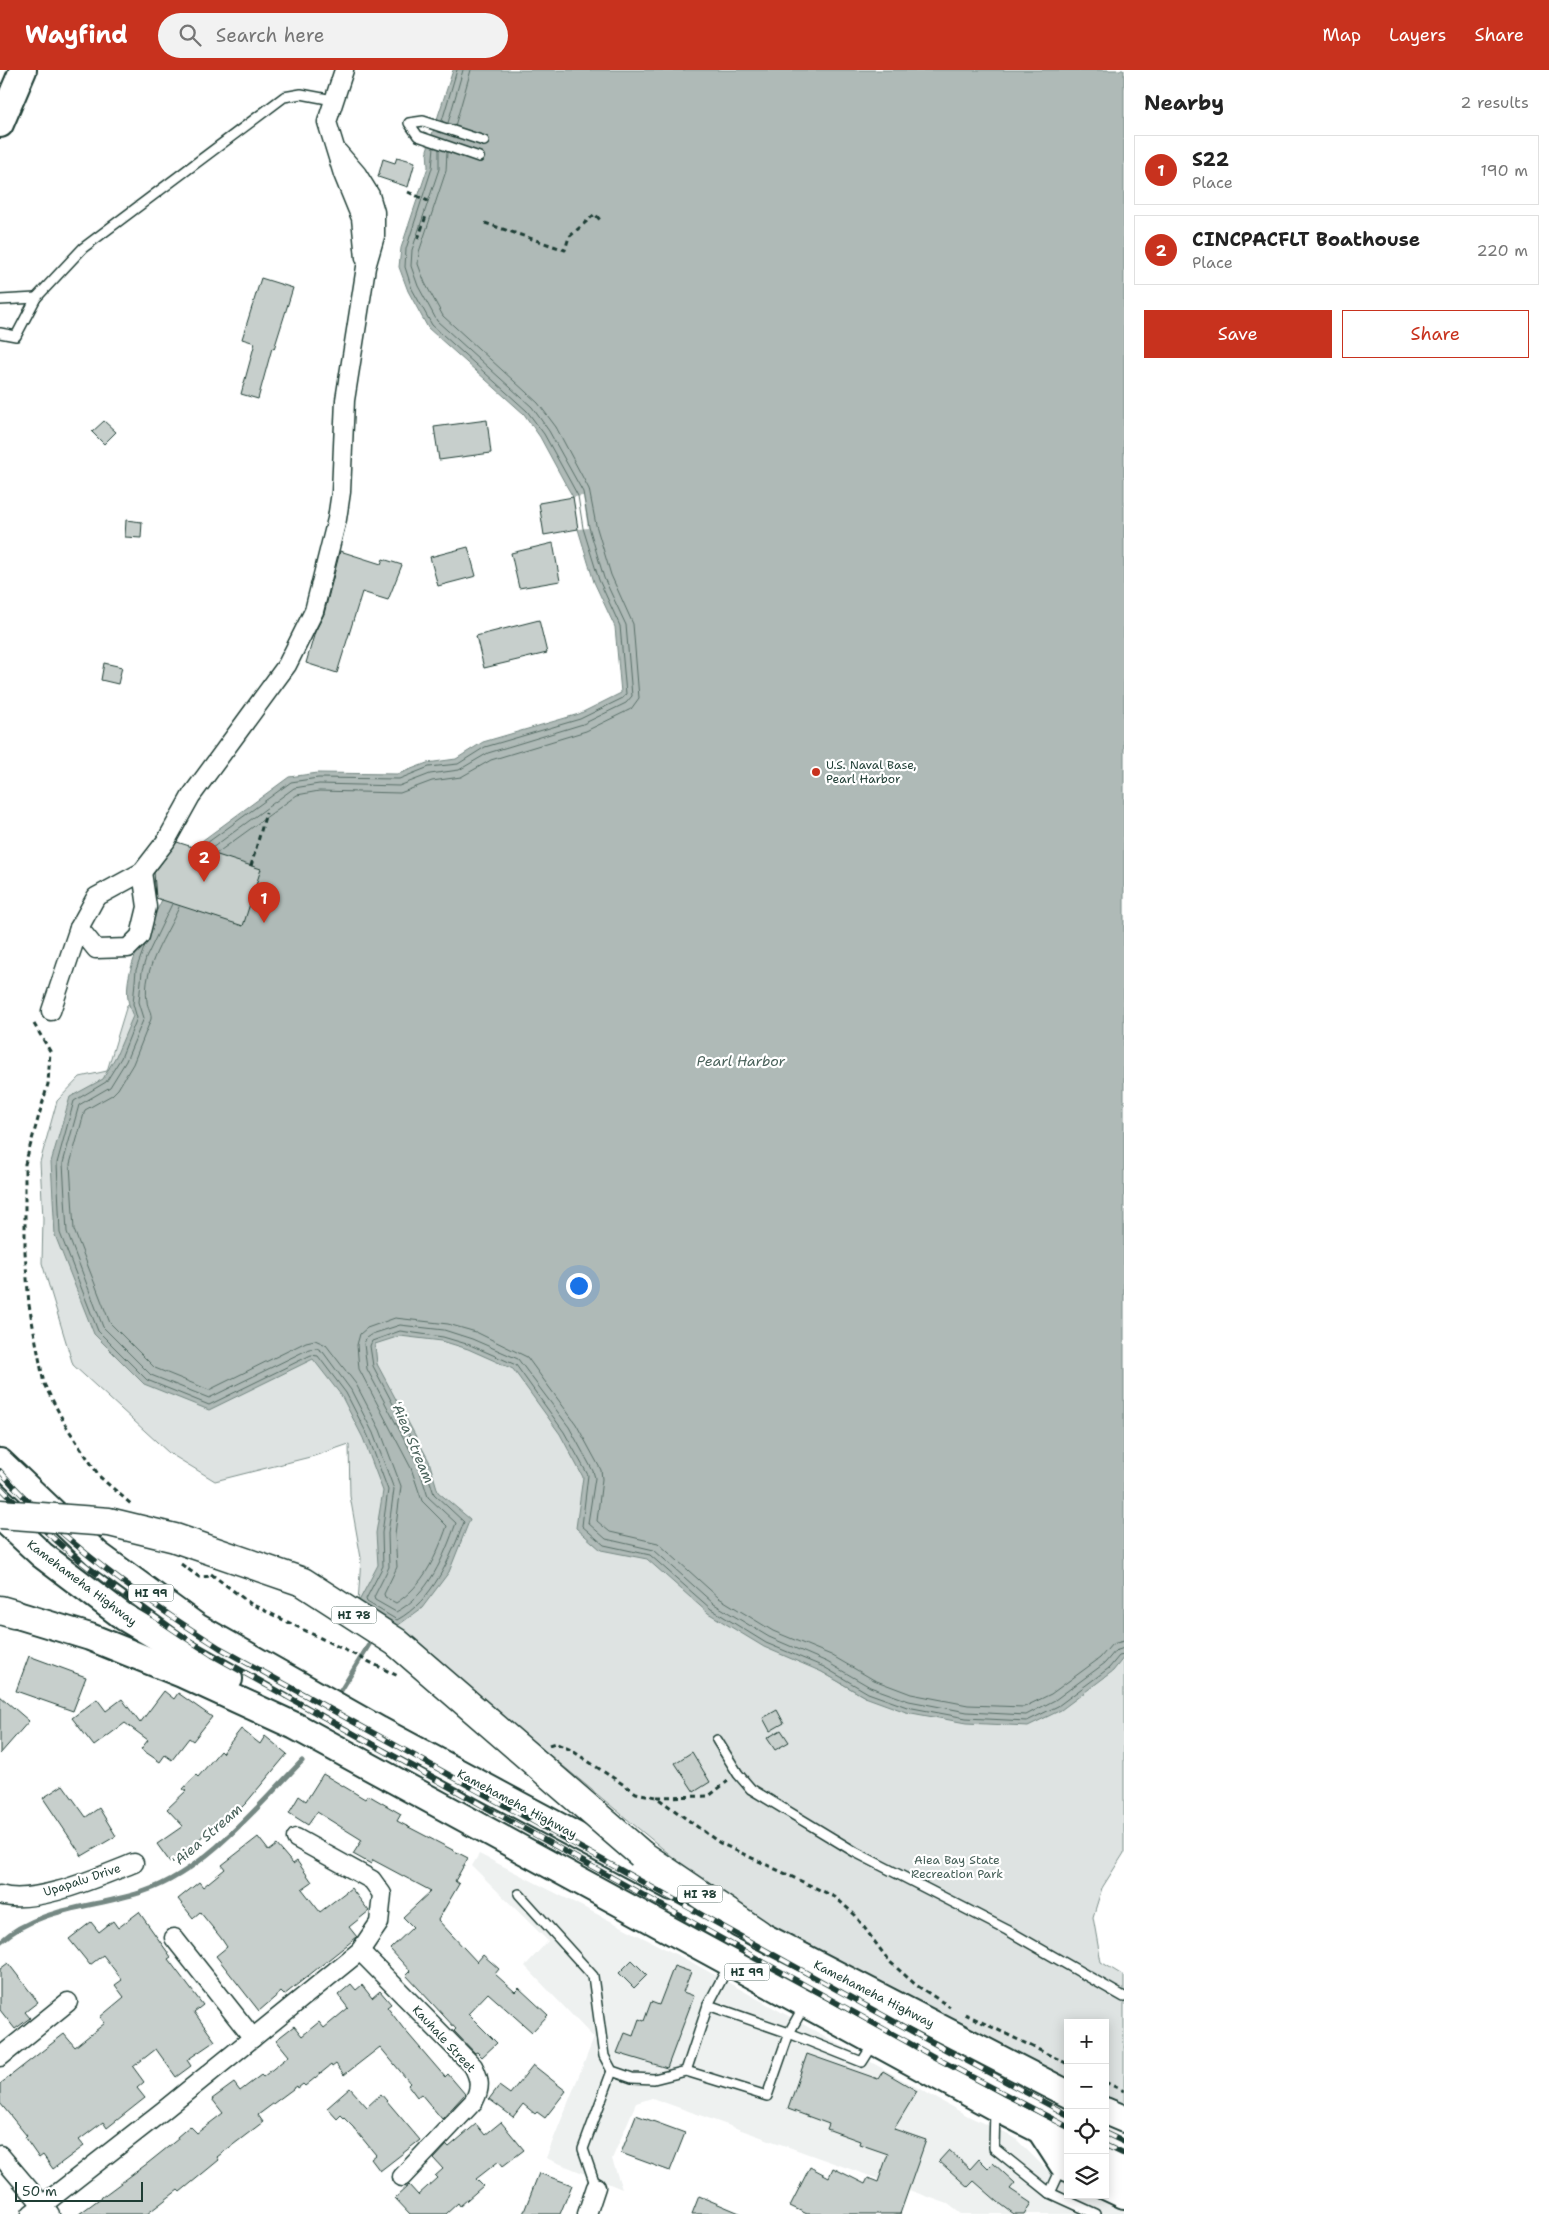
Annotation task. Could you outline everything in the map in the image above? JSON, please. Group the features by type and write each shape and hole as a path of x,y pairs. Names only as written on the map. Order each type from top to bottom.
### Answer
{"highway":[{"name":"HI 78","path":"0,1515 109,1522 175,1538 244,1560 303,1582 396,1642 641,1854 759,1934"}],"main road":[{"path":"1,121 6,70"},
{"path":"1,121 24,70"},
{"name":"Kamehameha Highway","path":"0,1462 97,1554 197,1627 379,1730 759,1934 1064,2092"},
{"name":"Kamehameha Highway","path":"0,1515 42,1555 124,1617 297,1723 373,1768 1041,2131 1064,2155"},
{"name":"Kamehameha Highway","path":"5,1617 90,1637 297,1723"},
{"path":"1109,2113 1124,2120"},
{"path":"1109,2164 1124,2170"},
{"path":"1109,2188 1124,2196"}],"street":[{"path":"51,1011 79,928 96,897 142,872 166,841 191,796 287,665 314,611 334,535 341,492 345,400 366,268 361,218 343,174 338,152 327,122 344,70"},
{"path":"79,928 96,949 128,948 140,936 147,907 142,872"},
{"path":"0,2155 41,2211 360,1951 379,1923 382,1894 372,1880 296,1838"},
{"name":"Upapalu Drive","path":"0,1895 12,1899 46,1894 89,1881 134,1863"},
{"path":"174,1938 253,2038"},
{"name":"Kauhale Street","path":"360,1951 474,2066 479,2077 479,2091 474,2101 402,2177"},
{"path":"0,2057 68,2002"},
{"path":"587,2214 596,2187"}],"lane":[{"path":"0,333 16,336 36,298 83,248 284,97 301,94 333,100"},
{"path":"479,158 418,136 409,123 423,121 484,142"},
{"path":"0,300 36,298"},
{"path":"717,1740 738,1774 751,1789 855,1852 1007,1930 1124,1997"},
{"path":"519,1894 592,1976 604,2056 612,2071 632,2078 654,2079 686,2070 767,2096 788,2033 806,2003"},
{"path":"686,2070 708,2005 730,1962"},
{"path":"708,2005 788,2033 862,2062 875,2041"},
{"path":"596,2187 583,2149 612,2071"},
{"path":"995,2107 994,2148 1050,2193 1096,2214"},
{"path":"1050,2193 1064,2164"}],"path":[{"path":"408,192 428,200"},
{"path":"485,223 565,250 569,237 595,214 600,220"},
{"path":"418,239 426,216"},
{"path":"251,866 266,813"},
{"path":"34,1024 50,1051 48,1084 25,1164 25,1252 29,1305 44,1384 66,1426 100,1477 135,1508"},
{"path":"206,1570 251,1604 398,1675 406,1681"},
{"path":"546,1746 555,1743 572,1750 636,1793 656,1797 709,1796 738,1774"},
{"path":"656,1797 720,1843 835,1898 855,1915 889,1961 916,1985 952,2008"},
{"path":"961,2013 1064,2062"},
{"path":"1109,2084 1124,2091"}],"shaded area":[{"path":"479,1854 693,1963 968,2116 1015,2138 1046,2169 1064,2179 1064,2199 1103,2199 1124,2210 1124,2214 961,2214 948,2204 652,2098 636,2103 612,2159 622,2189 546,2158 594,2038 525,1966 548,1941 472,1866"}],"green space":[{"path":"139,998 299,1335 341,1376 402,1527 358,1603 361,1558 350,1496 349,1444 314,1456 215,1481 169,1453 73,1365 42,1263 43,1219 40,1162 57,1101 80,1077 107,1071 127,1005"},
{"name":"Aiea Bay State Recreation Park","path":"361,1322 508,1354 688,1567 822,1672 865,1697 1124,1612 1124,1853 1102,1888 1093,1917 1101,1962 1124,1976 1124,2105 1109,2098 1109,2019 1064,2019 1064,2077 913,2007 807,1948 715,1892 504,1717 362,1614 429,1580 377,1364"}],"water":[{"name":"Pearl Harbor","path":"453,70 1124,70 1124,1657 1113,1671 1061,1710 1028,1726 966,1723 906,1712 865,1697 822,1672 764,1647 708,1613 647,1559 601,1550 576,1528 583,1477 560,1434 513,1369 468,1349 442,1341 400,1336 375,1344 377,1364 429,1461 438,1492 470,1519 449,1572 422,1608 397,1626 358,1603 378,1565 376,1533 383,1491 363,1438 341,1395 313,1359 209,1410 144,1384 94,1334 55,1235 51,1162 70,1097 103,1079 116,1056 133,1016 128,1002 128,988 134,958 183,850 199,843 289,777 318,773 398,774 427,763 456,759 483,742 579,714 621,693 615,627 594,582 578,529 573,497 540,437 524,414 428,328 408,291 399,267 401,248 428,167 427,150"}],"pier":[{"path":"583,496 588,528 578,529 573,497"}],"building":[{"path":"397,157 415,162 408,187 378,177 383,159 395,163"},
{"path":"261,278 293,288 274,349 272,348 258,399 241,394 255,343 242,339"},
{"path":"487,420 491,453 439,460 434,427"},
{"path":"104,421 116,432 104,444 92,432"},
{"path":"573,497 578,529 544,535 539,503"},
{"path":"126,520 142,522 141,538 125,537"},
{"path":"553,543 560,581 519,588 511,553"},
{"path":"468,547 476,576 438,586 430,557"},
{"path":"340,551 381,564 383,559 402,565 388,600 362,592 337,673 306,663 315,632 324,614"},
{"path":"539,620 547,653 484,668 476,636"},
{"path":"104,663 122,667 118,684 101,680"},
{"path":"177,842 261,869 243,926 156,898 154,873"},
{"path":"29,1656 86,1677 73,1711 16,1691"},
{"path":"164,1691 174,1699 178,1693 212,1717 193,1741 189,1738 172,1760 165,1755 160,1762 141,1749 148,1740 125,1723 94,1746 72,1718 97,1699 106,1711 122,1699 140,1723"},
{"path":"0,1696 29,1721 0,1754"},
{"path":"777,1710 784,1723 770,1731 763,1718"},
{"path":"241,1729 260,1744 265,1736 287,1754 246,1803 224,1825 218,1820 191,1848 170,1862 157,1844 183,1826 167,1809 186,1791 183,1789 196,1775 198,1777 220,1751 222,1753"},
{"path":"781,1730 789,1742 775,1750 767,1738"},
{"path":"692,1752 710,1782 694,1792 675,1763"},
{"path":"323,1774 365,1799 368,1795 401,1814 397,1821 468,1858 455,1881 459,1884 438,1920 477,1962 483,1955 499,1969 495,1974 515,1992 519,1988 548,2015 532,2032 488,1993 468,2014 497,2043 482,2057 477,2052 475,2053 454,2031 456,2029 406,1975 410,1971 390,1949 413,1927 403,1917 431,1891 373,1860 371,1864 353,1854 362,1840 317,1812 308,1825 289,1813 299,1796 306,1801"},
{"path":"63,1785 86,1817 99,1808 116,1836 82,1856 43,1798"},
{"path":"258,1837 269,1851 277,1845 293,1864 297,1861 312,1882 302,1889 320,1912 351,1888 369,1911 349,1927 357,1937 284,1995 281,1992 259,2011 216,1956 227,1947 221,1938 200,1912 193,1918 178,1899 199,1882 203,1887 225,1869 222,1865"},
{"path":"139,1912 171,1957 168,1959 203,2005 194,2012 215,2041 187,2060 191,2066 176,2077 156,2049 133,2067 144,2082 137,2088 145,2098 107,2128 103,2122 79,2140 84,2146 53,2169 43,2155 39,2158 25,2138 27,2136 0,2103 0,2084 64,2034 75,2047 105,2023 100,2017 124,1997 115,1985 122,1980 103,1955 90,1965 69,1939 91,1922 99,1932 113,1921 118,1928"},
{"path":"632,1960 647,1975 634,1988 619,1973"},
{"path":"8,1963 38,2002 25,2012 30,2018 15,2029 0,2010 0,1969"},
{"path":"674,1966 691,1972 683,1992 694,1996 667,2068 617,2053 625,2033 633,2036 639,2019 644,2021 651,2002 659,2005"},
{"path":"351,1984 356,1990 362,1985 372,1998 380,1991 391,2004 387,2007 403,2028 445,2077 448,2074 465,2094 442,2119 421,2094 417,2097 408,2085 410,2083 380,2047 344,2075 336,2064 332,2067 331,2065 305,2086 303,2084 298,2088 297,2086 258,2115 263,2122 217,2157 219,2160 180,2192 178,2190 147,2214 79,2214 148,2163 178,2139 177,2137 190,2126 197,2133 223,2113 212,2099 234,2083 240,2091 261,2075 263,2077 289,2056 276,2040 294,2026 302,2036 319,2022 324,2028 348,2008 338,1995"},
{"path":"807,2054 878,2079 883,2071 917,2091 894,2129 926,2140 900,2214 807,2214 790,2206 810,2167 829,2177 833,2168 865,2184 868,2178 878,2182 888,2154 859,2144 860,2141 827,2129 829,2124 788,2109"},
{"path":"533,2065 566,2091 545,2118 537,2112 535,2114 523,2104 513,2117 489,2099 499,2086 510,2094"},
{"path":"350,2088 367,2107 381,2094 420,2140 380,2171 371,2159 376,2155 353,2127 341,2115 337,2119 327,2108"},
{"path":"636,2115 685,2133 670,2171 621,2153"},
{"path":"501,2122 524,2150 503,2166 499,2161 476,2179 483,2186 460,2206 458,2203 446,2214 410,2214 395,2198 409,2185 418,2195 437,2178 435,2176 443,2169 434,2159 447,2145 449,2147 476,2124 485,2135"},
{"path":"949,2150 970,2169 979,2159 988,2168 993,2163 1015,2183 1010,2189 1031,2203 1024,2214 1014,2214 974,2181 968,2187 939,2161"},
{"path":"539,2173 572,2185 560,2214 523,2214"},
{"path":"699,2196 742,2214 692,2214"}],"waterway":[{"name":"ʻAiea Stream","path":"337,1697 373,1638"},
{"name":"ʻAiea Stream","path":"0,1942 16,1930 33,1921 70,1909 127,1897 145,1891 189,1868 230,1835 302,1761"}],"railway":[{"path":"0,1471 49,1522 76,1545 132,1589 220,1648 924,2038 1064,2113"},
{"path":"0,1487 74,1556 128,1598 212,1655 936,2058 1064,2125"},
{"path":"1109,2135 1124,2142"},
{"path":"1109,2147 1124,2154"}],"place":[{"name":"U.S. Naval Base, Pearl Harbor","path":"816,772"},
{"name":"CINCPACFLT Boathouse","path":"204,882"},
{"name":"S22","path":"264,923"}]}
